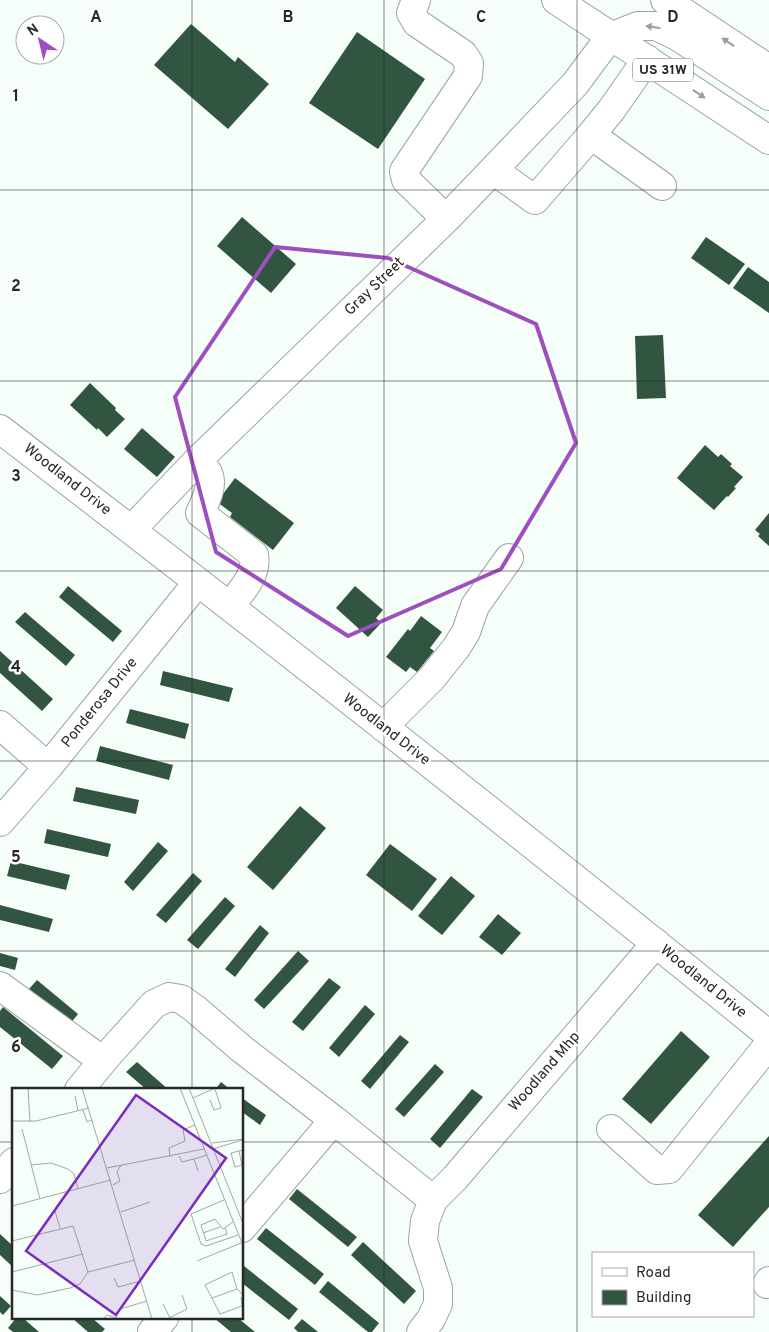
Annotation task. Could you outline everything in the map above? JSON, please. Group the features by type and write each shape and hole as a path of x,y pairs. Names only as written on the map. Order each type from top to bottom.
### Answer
{"main road":[{"path":"416,0 411,13 417,23 463,54 469,63 468,76 404,171 406,180 446,219"},
{"name":"US 31W","path":"556,0 769,140"},
{"path":"665,0 769,69"},
{"path":"610,37 638,26 656,26 676,36 769,96"},
{"name":"Gray Street","path":"131,530 196,462 446,219 575,84 610,37"},
{"path":"493,170 535,200 612,109 647,59"},
{"path":"591,135 662,186"},
{"name":"Woodland Drive","path":"0,429 230,606 656,943 769,1035"},
{"path":"196,462 208,472 210,480 206,501 200,513 254,555 256,565 250,578 230,606"},
{"path":"383,728 432,678 456,648 466,632 474,606 509,558"},
{"name":"Ponderosa Drive","path":"0,822 48,767 198,582"},
{"path":"0,726 48,767"},
{"name":"Woodland Mhp","path":"421,1332 431,1319 438,1304 438,1288 423,1241 425,1221 433,1200 462,1170 656,943"},
{"path":"0,986 103,1061"},
{"path":"81,1088 154,1004 169,998 181,999 433,1200"},
{"path":"611,1129 657,1170 669,1169 769,1044"},
{"path":"244,1226 334,1120"},
{"path":"0,1179 12,1164"},
{"path":"152,1332 162,1320"}],"highlighted area":[{"path":"275,247 388,258 536,324 576,443 501,569 348,636 216,552 175,397"}],"building":[{"path":"191,24 235,62 238,57 269,84 228,129 154,65"},
{"path":"357,32 425,79 378,149 309,103"},
{"path":"242,217 296,264 271,293 217,246"},
{"path":"706,237 745,264 729,285 691,258"},
{"path":"748,267 769,282 769,313 733,288"},
{"path":"663,335 666,398 637,399 635,336"},
{"path":"90,383 125,419 107,437 70,405"},
{"path":"142,428 175,457 157,477 124,449"},
{"path":"705,445 718,457 721,454 732,464 730,466 743,477 734,487 736,488 714,510 677,478"},
{"path":"235,478 294,523 273,550 230,517 232,513 217,502"},
{"path":"769,513 769,546 758,536 760,534 755,530"},
{"path":"68,586 122,631 113,642 59,597"},
{"path":"355,586 383,610 376,618 381,623 368,637 336,608"},
{"path":"25,612 75,655 66,666 15,622"},
{"path":"421,616 442,632 430,648 434,651 417,672 410,667 406,672 386,657"},
{"path":"0,651 53,699 42,711 0,673"},
{"path":"163,671 233,688 229,702 160,685"},
{"path":"130,709 189,724 185,739 126,723"},
{"path":"100,746 173,765 169,780 96,761"},
{"path":"76,787 139,800 136,814 73,801"},
{"path":"300,806 326,828 273,890 247,867"},
{"path":"47,829 111,844 108,857 44,843"},
{"path":"158,842 168,851 133,891 124,882"},
{"path":"390,844 437,879 412,911 366,875"},
{"path":"11,861 70,875 66,890 7,876"},
{"path":"193,873 202,881 166,923 156,915"},
{"path":"451,876 475,896 442,935 418,916"},
{"path":"225,897 235,906 198,949 187,940"},
{"path":"0,905 53,919 49,932 0,920"},
{"path":"498,914 521,933 502,955 479,937"},
{"path":"260,925 269,933 235,977 225,969"},
{"path":"298,951 309,961 264,1009 254,1000"},
{"path":"0,953 18,958 15,970 0,966"},
{"path":"329,978 341,987 303,1031 292,1022"},
{"path":"37,980 78,1014 70,1024 29,989"},
{"path":"365,1005 375,1014 339,1057 329,1048"},
{"path":"3,1007 63,1056 52,1069 0,1027 0,1011"},
{"path":"681,1031 710,1057 651,1124 622,1099"},
{"path":"400,1035 409,1042 370,1089 361,1081"},
{"path":"137,1062 167,1088 145,1088 126,1072"},
{"path":"435,1064 444,1072 404,1117 395,1109"},
{"path":"221,1082 228,1088 216,1088"},
{"path":"472,1089 483,1097 440,1148 430,1139"},
{"path":"244,1099 266,1115 260,1125 244,1113"},
{"path":"769,1136 769,1207 733,1247 698,1215"},
{"path":"297,1189 357,1237 348,1247 289,1199"},
{"path":"266,1228 324,1274 315,1285 257,1239"},
{"path":"0,1234 12,1245 12,1266 0,1255"},
{"path":"363,1242 416,1291 404,1304 351,1255"},
{"path":"244,1266 298,1309 289,1320 244,1285"},
{"path":"328,1281 379,1323 372,1332 368,1332 319,1292"},
{"path":"0,1296 11,1306 3,1315 0,1312"},
{"path":"302,1319 318,1332 298,1332 294,1328"},
{"path":"14,1320 25,1320 39,1332 13,1332 8,1328"},
{"path":"74,1320 94,1320 105,1329 102,1332 88,1332"},
{"path":"216,1320 240,1320 255,1332 231,1332"}]}
